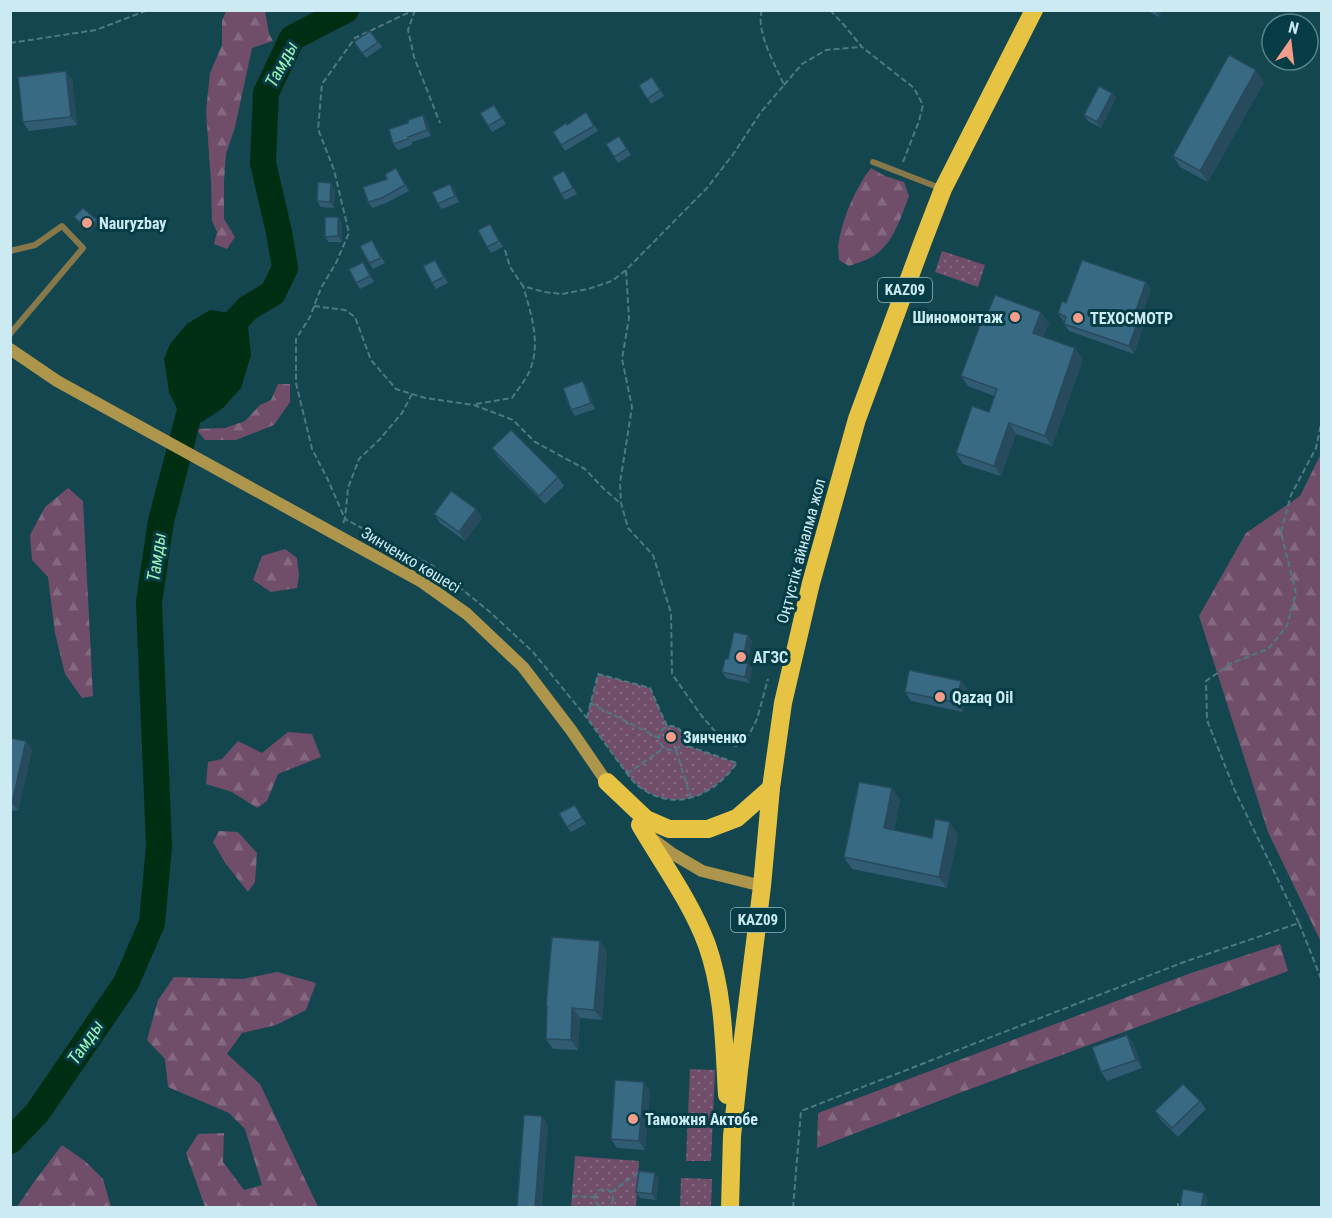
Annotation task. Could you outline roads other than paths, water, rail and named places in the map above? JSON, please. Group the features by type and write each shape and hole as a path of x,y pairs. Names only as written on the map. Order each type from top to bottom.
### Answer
{"highway":[{"name":"Оңтүстік айналма жол","path":"730,1208 732,1136 762,886 771,788 783,703 811,584 857,419 923,241 944,189 1034,10"},
{"path":"607,783 645,819 669,829 708,829 737,818 771,788"},
{"path":"640,825 685,898 707,946 720,999 732,1136"}],"main road":[{"name":"Зинченко көшесі","path":"10,349 57,381 422,582 467,614 523,667 571,730 625,808 654,841 702,871 762,886"}],"lane":[{"path":"873,162 944,189"},
{"path":"10,251 35,245 62,226 82,248 10,334"}],"waterway":[{"name":"Тамды","path":"215,343 248,308 273,293 285,268 263,163 266,93 292,38 346,10"},
{"name":"Тамды","path":"10,1141 37,1113 126,983 152,923 159,846 149,602 161,521 197,384"}],"place":[{"name":"Nauryzbay","path":"87,223"},
{"name":"Шиномонтаж","path":"1015,317"},
{"name":"ТЕХОСМОТР","path":"1078,318"},
{"name":"АГЗС","path":"741,657"},
{"name":"Qazaq Oil","path":"940,697"},
{"name":"Зинченко","path":"671,737"},
{"name":"Таможня Актобе","path":"633,1119"}]}
